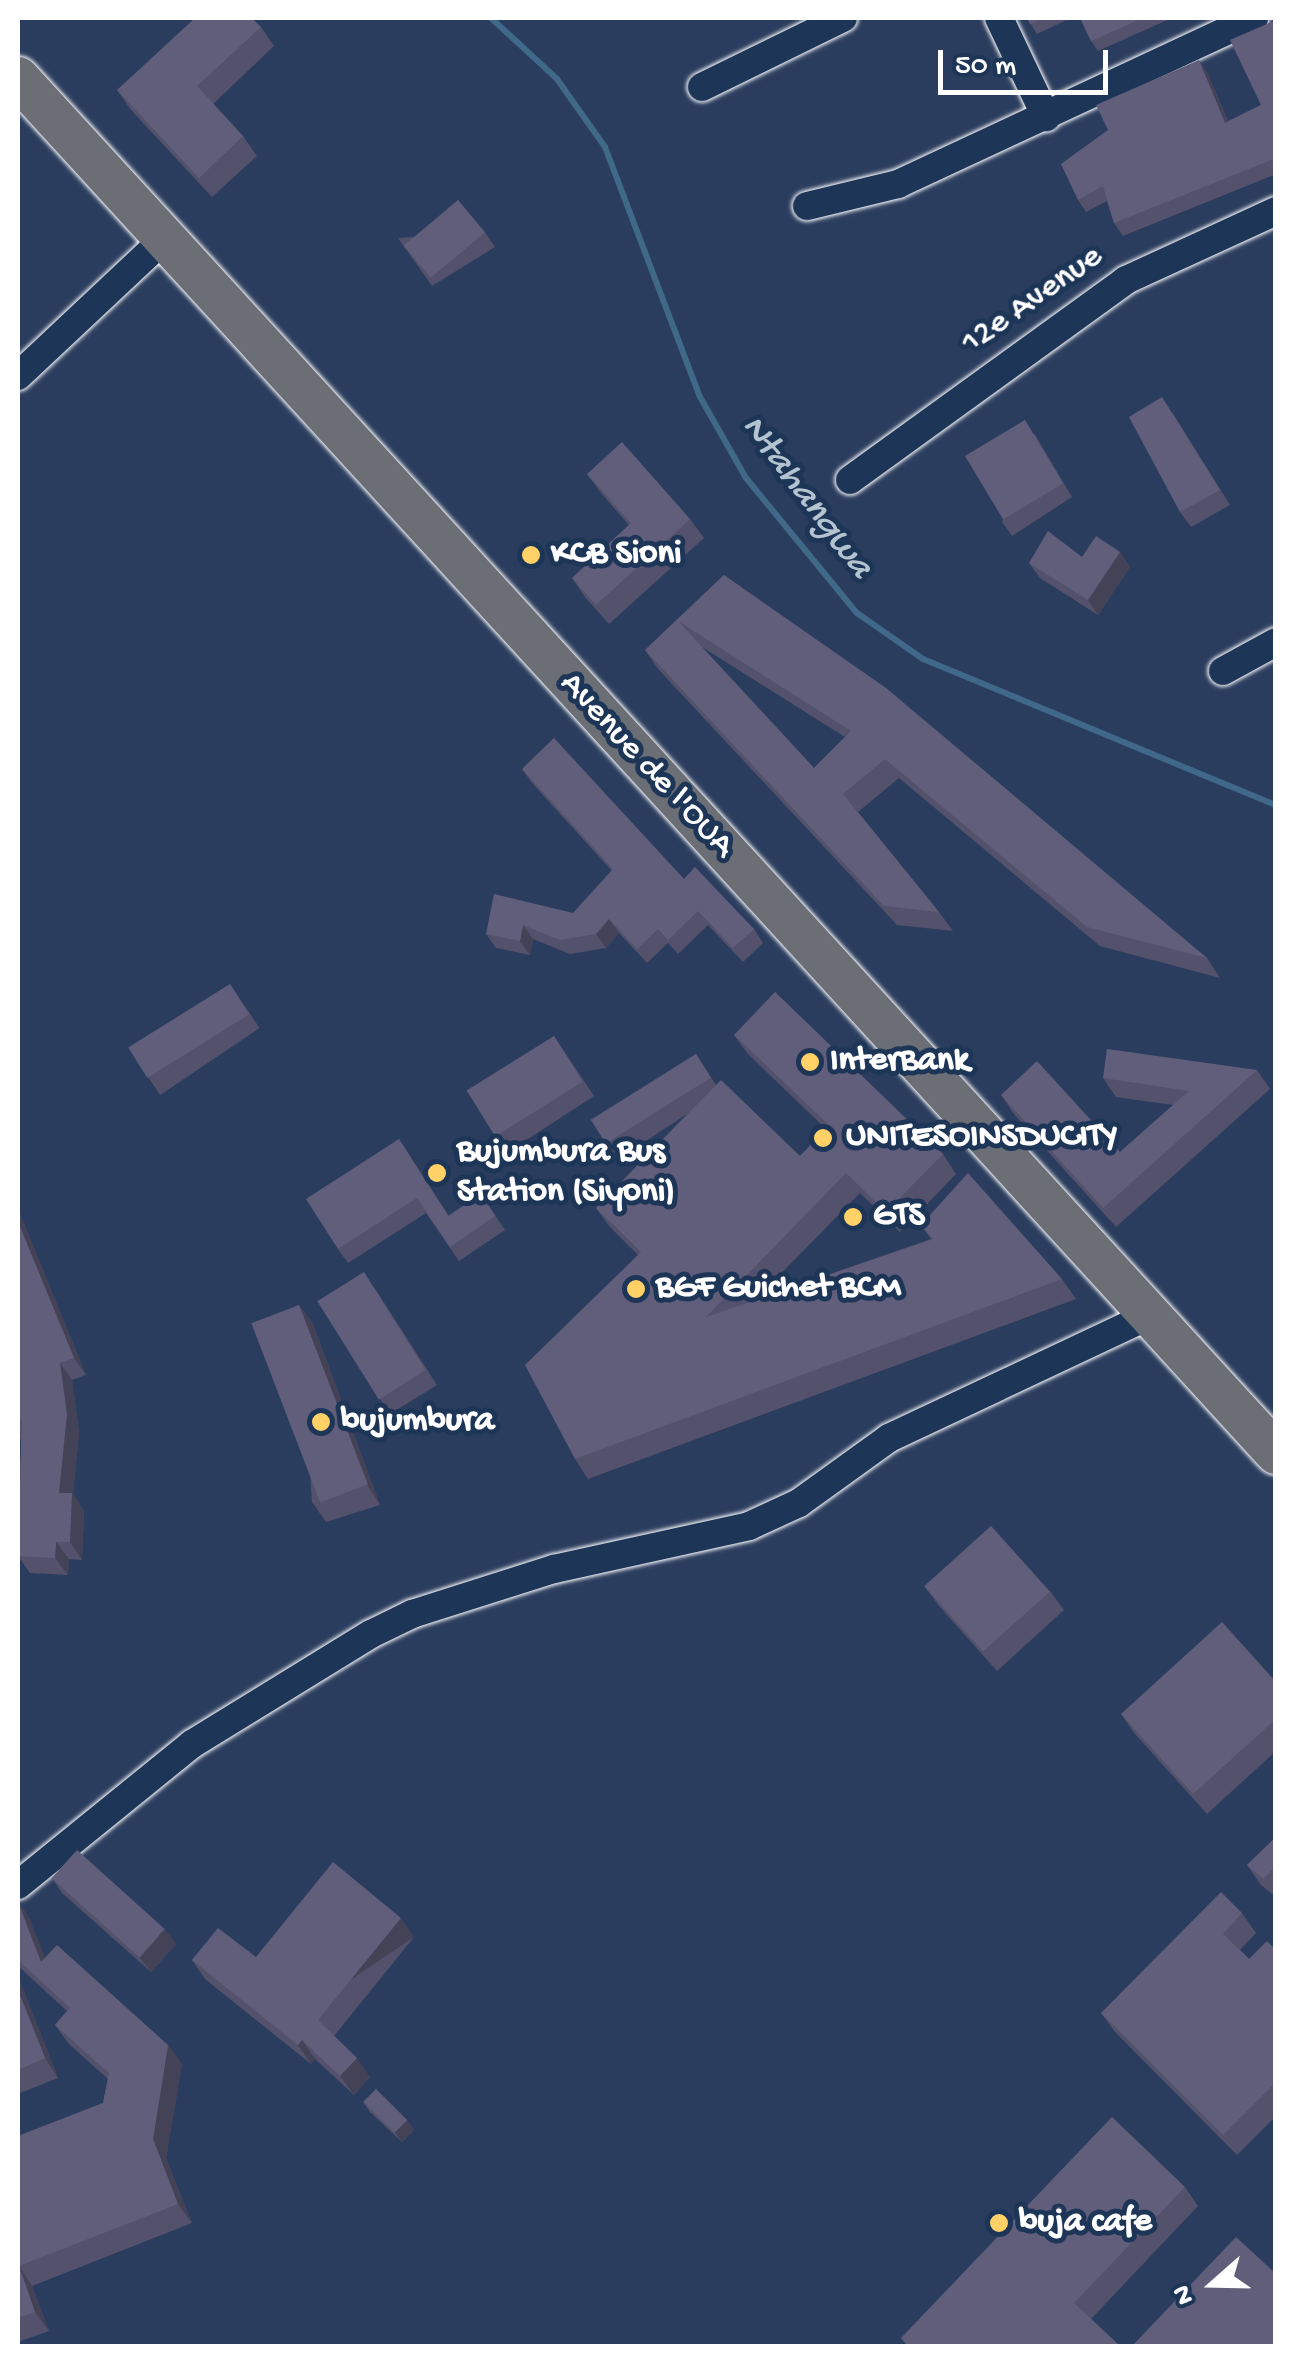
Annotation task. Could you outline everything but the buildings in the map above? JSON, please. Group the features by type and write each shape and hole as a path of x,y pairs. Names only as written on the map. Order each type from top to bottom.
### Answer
{"main road":[{"name":"Avenue de l'OUA","path":"18,78 1276,1453"}],"street":[{"path":"702,87 843,18"},
{"path":"999,18 1046,118"},
{"path":"807,206 884,189 1046,118 1254,18"},
{"name":"12e Avenue","path":"850,480 1126,280 1276,211"},
{"path":"18,376 164,240"},
{"path":"1223,670 1276,642"},
{"path":"18,1886 192,1744 384,1627 554,1570 749,1526 799,1503 889,1438 1150,1315"}],"waterway":[{"name":"Ntahangwa","path":"491,18 557,79 605,147 699,395 746,478 857,613 923,659 1276,805"}],"place":[{"name":"KCB Sioni","path":"531,555"},
{"name":"InterBank","path":"810,1062"},
{"name":"UNITESOINSDUCITY","path":"823,1138"},
{"name":"Bujumbura Bus Station (Siyoni)","path":"437,1173"},
{"name":"GTS","path":"853,1217"},
{"name":"BGF Guichet BCM","path":"636,1289"},
{"name":"bujumbura","path":"321,1422"},
{"name":"buja cafe","path":"999,2223"}]}
